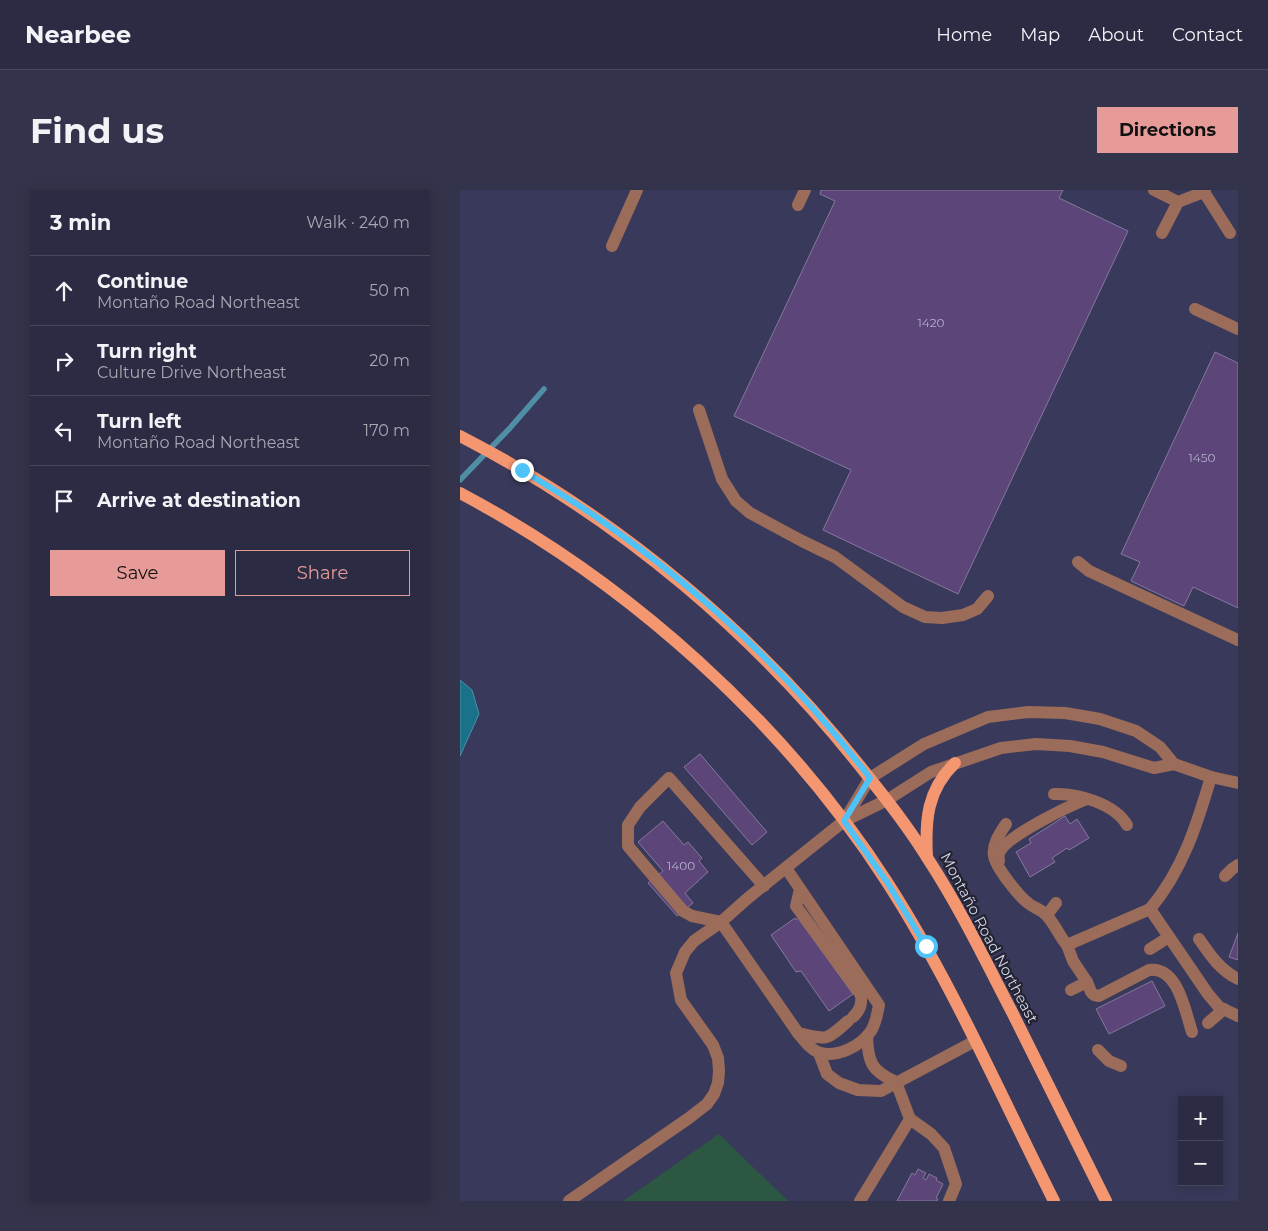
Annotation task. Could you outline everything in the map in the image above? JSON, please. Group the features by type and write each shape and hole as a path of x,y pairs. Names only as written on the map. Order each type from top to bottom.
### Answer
{"main road":[{"name":"Montaño Road Northeast","path":"460,436 522,470 599,519 677,579 755,648 809,705 870,778 927,857 977,944 1106,1201"},
{"path":"460,493 482,504 568,559 610,589 707,669 771,732 844,821 906,913 948,986 1054,1201"},
{"path":"927,857 927,817 933,794 944,774 954,763"}],"street":[{"path":"612,246 637,190"},
{"path":"798,205 805,190"},
{"path":"1154,190 1178,202"},
{"path":"1162,233 1178,202 1205,191 1230,233"},
{"path":"1195,309 1238,329"},
{"path":"699,410 722,479 736,501 750,513 835,557 903,607 925,617 942,618 963,615 977,609 988,596"},
{"path":"1078,562 1089,571 1238,640"},
{"path":"844,821 870,778 924,744 988,717 1028,712 1065,713 1100,719 1136,731 1160,747 1174,764"},
{"path":"570,1201 708,1104 718,1083 718,1058 708,1038 681,1000 676,973 684,952 694,941 721,922 844,821 887,800 931,772 1001,748 1036,744 1070,746 1103,752 1154,768 1174,764 1211,777 1238,783"},
{"path":"1067,945 1150,908 1164,893 1185,856 1197,826 1211,777"},
{"path":"764,886 668,778 640,807 628,825 628,846 683,911 692,916 721,922 798,1033 819,1053 826,1074 839,1083 858,1090 881,1091 975,1041"},
{"path":"1054,794 1087,799 1103,804 1117,812 1127,825"},
{"path":"998,866 999,853 1010,840 1069,806 1087,799"},
{"path":"1006,824 996,840 994,856 998,866 1028,903 1047,915 1067,945 1073,961 1087,982 1091,992 1099,996 1149,970 1158,969 1165,972 1172,980 1187,1010 1192,1032"},
{"path":"1225,876 1232,868 1238,865"},
{"path":"786,868 879,1005 876,1021 867,1036 851,1049 835,1054 819,1053"},
{"path":"798,1033 822,1039 826,1038 850,1019 860,1009 862,1003 861,995 796,906 800,889"},
{"path":"1047,915 1056,903"},
{"path":"1150,908 1208,994 1219,1006 1238,1016"},
{"path":"1180,953 1200,936 1214,961 1228,974 1238,979"},
{"path":"1150,949 1169,937"},
{"path":"1071,990 1087,982"},
{"path":"1208,1023 1224,1009"},
{"path":"867,1036 870,1062 885,1077 896,1082 910,1119 930,1134 944,1148 956,1184 949,1201"},
{"path":"1098,1050 1109,1061 1121,1066"},
{"path":"860,1201 910,1119"}],"green space":[{"path":"719,1134 788,1201 623,1201"}],"water":[{"path":"460,680 472,690 479,714 460,756"}],"building":[{"path":"821,190 1063,190 1059,198 1128,231 958,594 823,530 851,470 734,416 835,201 820,194"},
{"path":"1215,352 1238,363 1238,608 1193,587 1184,606 1131,581 1140,562 1121,554"},
{"path":"700,754 767,832 752,845 684,767"},
{"path":"1065,816 1070,824 1077,819 1089,838 1069,850 1067,848 1052,858 1055,862 1030,877 1016,852 1031,843 1029,839"},
{"path":"663,821 684,845 688,842 702,858 699,861 708,872 685,893 693,903 677,916 648,883 663,871 638,842"},
{"path":"795,918 796,920 798,918 853,994 829,1011 801,971 796,972 771,935"},
{"path":"1238,933 1238,960 1229,957"},
{"path":"1152,981 1165,1006 1109,1034 1096,1009"},
{"path":"918,1169 926,1173 923,1178 926,1180 929,1174 943,1184 936,1198 938,1199 937,1201 897,1201 912,1173 915,1175"}],"waterway":[{"path":"460,480 544,389"}],"route":[{"path":"522,470 599,519 677,579 717,613 781,674 834,733 870,778 844,821 887,882 926,946"}]}
